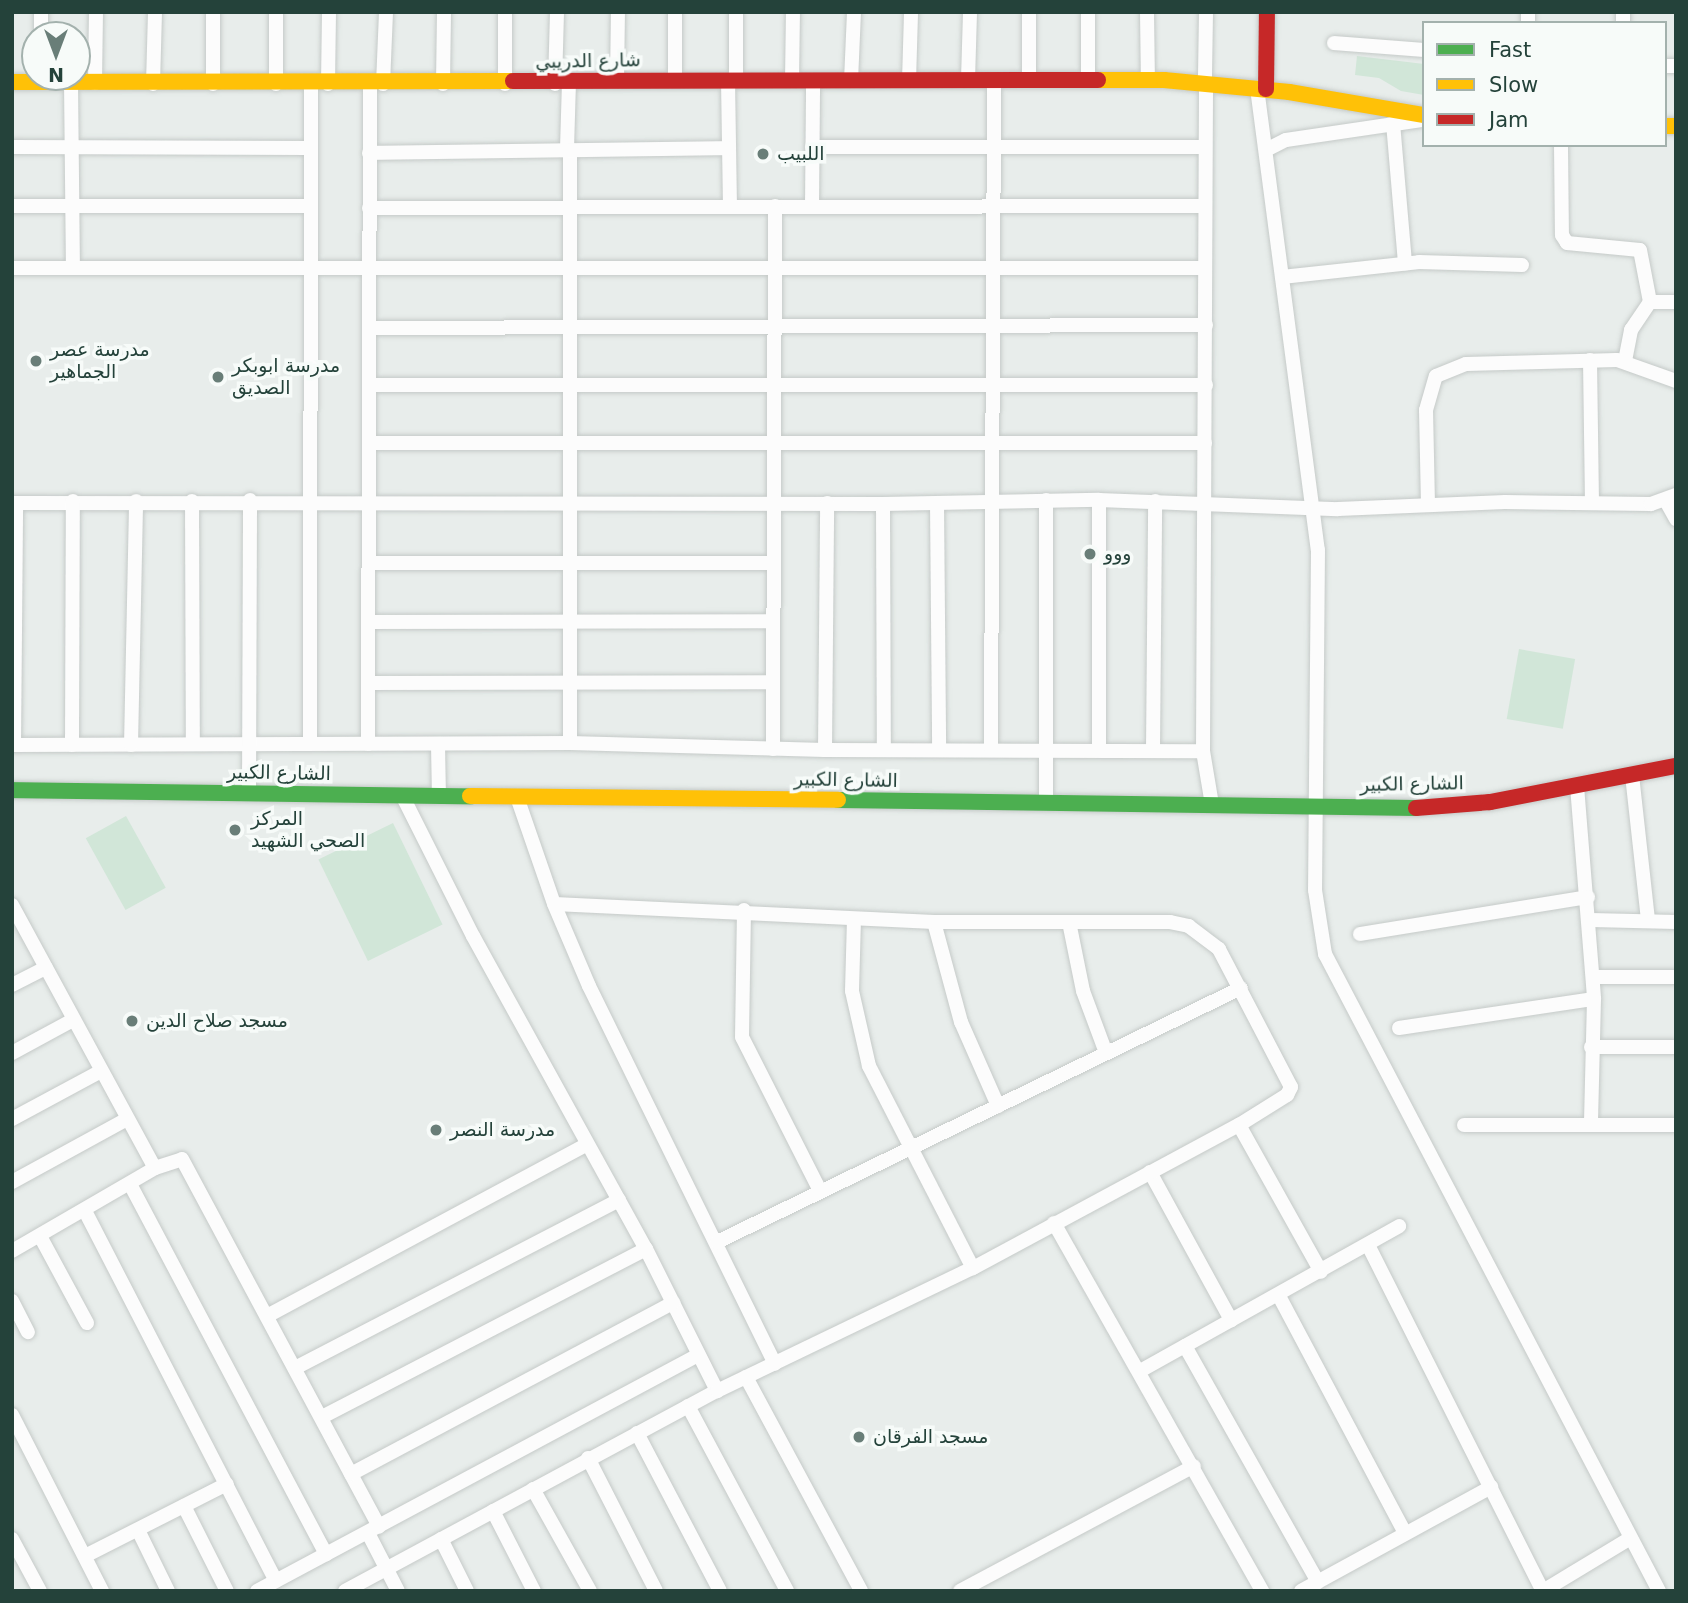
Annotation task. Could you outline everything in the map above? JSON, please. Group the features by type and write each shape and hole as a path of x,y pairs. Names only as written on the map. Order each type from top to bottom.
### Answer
{"street":[{"path":"95,83 96,12"},
{"path":"153,84 155,12"},
{"path":"213,12 213,85"},
{"path":"276,12 276,85"},
{"path":"310,744 310,148 329,12"},
{"path":"368,744 371,683 369,563 372,385 369,153 386,12"},
{"path":"443,84 444,12"},
{"path":"505,12 505,84"},
{"path":"557,12 570,206 570,744"},
{"path":"617,81 618,12"},
{"path":"675,12 675,80"},
{"path":"730,205 729,148 736,12"},
{"path":"792,81 793,12"},
{"path":"851,81 854,12"},
{"path":"909,80 911,12"},
{"path":"968,80 970,12"},
{"path":"1029,12 1030,81"},
{"path":"1088,12 1088,81"},
{"path":"1147,12 1156,80"},
{"path":"1206,12 1203,751 1212,805"},
{"path":"1256,12 1266,150 1314,508 1319,605 1316,906 1332,971 1629,1539 1659,1591"},
{"path":"1262,87 1267,12"},
{"path":"1334,43 1422,50"},
{"name":"شارع الدريبي","path":"91,83 276,85 562,84 675,80 1156,80 1206,81 1262,87"},
{"path":"812,207 814,81"},
{"path":"991,748 994,501 991,326 995,81"},
{"path":"1262,87 1422,102"},
{"path":"1262,87 1422,117"},
{"path":"71,91 74,268"},
{"path":"1266,150 1286,140 1422,117"},
{"path":"1393,123 1405,262"},
{"path":"12,147 310,148"},
{"path":"812,147 1205,147"},
{"path":"1561,147 1563,235 1576,246 1640,250 1650,302 1631,330 1625,361"},
{"path":"369,153 729,148"},
{"path":"369,208 730,205 1205,206"},
{"path":"12,206 310,206"},
{"path":"773,749 771,500 775,444 775,206"},
{"path":"1282,277 1405,262 1522,265"},
{"path":"12,268 1206,268"},
{"path":"1650,302 1676,302"},
{"path":"372,328 568,330 1206,326"},
{"path":"1428,505 1426,410 1436,376 1466,364 1590,360 1625,361 1676,382"},
{"path":"1590,360 1592,502"},
{"path":"372,385 571,388 1206,385"},
{"path":"370,443 1205,443"},
{"path":"1203,751 939,747 825,750 570,744 13,744 14,503 250,500 571,503 771,500 883,504 1100,500 1205,501 1314,508 1671,498 1676,519"},
{"path":"248,793 250,500"},
{"path":"1046,500 1046,803"},
{"path":"1099,750 1100,500"},
{"path":"72,745 74,501"},
{"path":"131,745 135,501"},
{"path":"192,501 193,744"},
{"path":"1153,750 1155,502"},
{"path":"825,750 827,503"},
{"path":"937,503 939,747"},
{"path":"883,504 884,748"},
{"path":"369,563 772,563"},
{"path":"369,622 773,621"},
{"path":"371,683 773,682"},
{"path":"438,744 439,796"},
{"name":"الشارع الكبير","path":"12,790 1433,808 1577,786 1676,766"},
{"path":"1632,775 1648,921"},
{"path":"1577,786 1591,920 1594,999 1591,1124"},
{"path":"402,795 586,1145 646,1249 717,1391"},
{"path":"517,797 554,904 630,1075 717,1242 775,1364"},
{"path":"1360,934 1588,897"},
{"path":"345,1591 717,1391 973,1268 1239,1125 1287,1095 1291,1087 1219,949 1189,926 1170,922 934,922 744,910 554,904"},
{"path":"744,910 742,1037 820,1191"},
{"path":"14,912 156,1168"},
{"path":"854,919 852,991 861,1042 879,1087 973,1268"},
{"path":"1591,920 1676,922"},
{"path":"934,922 961,1022 998,1106"},
{"path":"1069,922 1083,991 1106,1053"},
{"path":"12,985 46,968"},
{"path":"1593,977 1676,977"},
{"path":"717,1242 1241,988"},
{"path":"1399,1028 1594,999"},
{"path":"12,1053 74,1020"},
{"path":"1591,1046 1676,1047"},
{"path":"12,1119 101,1072"},
{"path":"12,1182 127,1119"},
{"path":"1239,1125 1321,1272"},
{"path":"1464,1125 1676,1125"},
{"path":"267,1316 586,1145"},
{"path":"12,1251 156,1168 182,1159 351,1474 398,1591"},
{"path":"1150,1172 1231,1320"},
{"path":"130,1184 326,1554"},
{"path":"295,1368 619,1200"},
{"path":"85,1210 276,1581"},
{"path":"1055,1223 1262,1591"},
{"path":"1140,1371 1279,1296 1399,1226"},
{"path":"40,1236 87,1323"},
{"path":"1368,1245 1543,1591 1629,1539"},
{"path":"322,1418 646,1249"},
{"path":"1279,1296 1405,1533"},
{"path":"12,1301 29,1332"},
{"path":"351,1474 673,1303"},
{"path":"1185,1346 1318,1582"},
{"path":"257,1591 698,1355"},
{"path":"746,1377 860,1591"},
{"path":"688,1406 787,1591"},
{"path":"12,1415 102,1591"},
{"path":"637,1433 720,1591"},
{"path":"588,1458 656,1591"},
{"path":"960,1591 1194,1466"},
{"path":"85,1556 227,1484"},
{"path":"1301,1591 1491,1487"},
{"path":"533,1489 590,1591"},
{"path":"184,1506 227,1591"},
{"path":"493,1511 534,1591"},
{"path":"138,1530 168,1591"},
{"path":"12,1539 40,1591"},
{"path":"441,1539 467,1591"}],"green space":[{"path":"1357,56 1422,64 1422,95 1401,91 1379,78 1355,75"},
{"path":"1519,649 1575,659 1563,729 1507,719"},
{"path":"126,816 166,888 126,910 86,838"},
{"path":"393,823 443,925 368,961 318,859"}],"traffic: fast":[{"path":"12,790 470,796"},
{"path":"838,800 1416,808"}],"traffic: slow":[{"path":"1098,80 1164,80 1289,92 1422,115"},
{"path":"12,82 513,81"},
{"path":"1667,126 1676,126"},
{"path":"470,796 838,800"}],"traffic: jam":[{"path":"1266,89 1267,12"},
{"path":"513,81 1098,80"},
{"path":"1416,808 1490,802 1676,766"}],"place":[{"name":"اللبيب","path":"763,154"},
{"name":"مدرسة عصر الجماهير","path":"36,361"},
{"name":"مدرسة ابوبكر الصديق","path":"218,377"},
{"name":"ووو","path":"1090,554"},
{"name":"المركز الصحي الشهيد","path":"235,830"},
{"name":"مسجد صلاح الدين","path":"132,1021"},
{"name":"مدرسة النصر","path":"436,1130"},
{"name":"مسجد الفرقان","path":"859,1437"}]}
